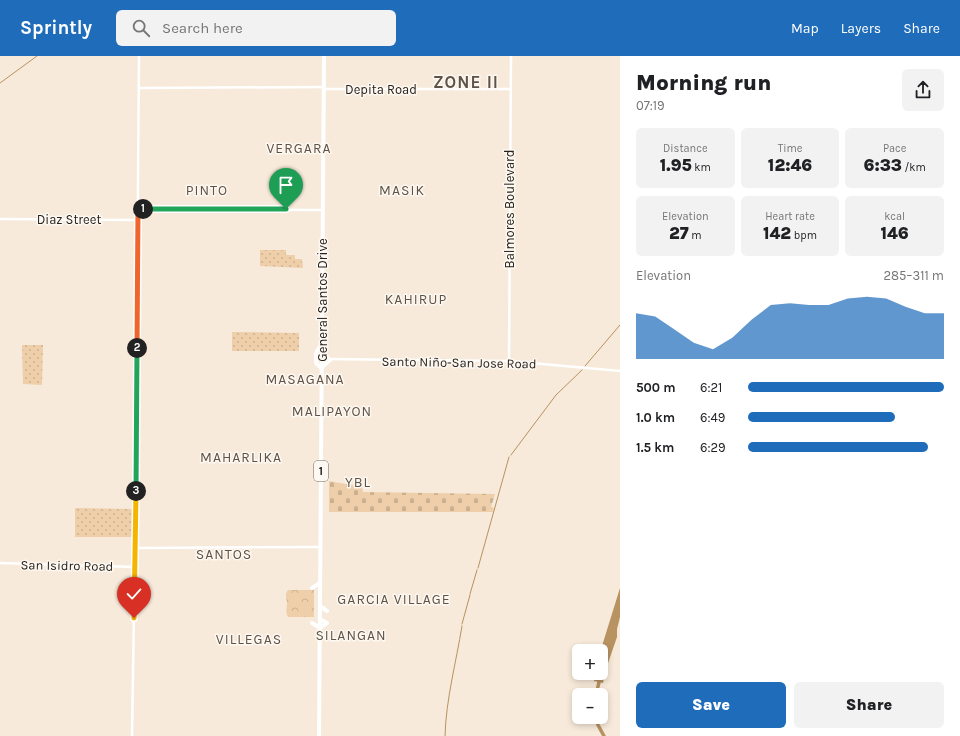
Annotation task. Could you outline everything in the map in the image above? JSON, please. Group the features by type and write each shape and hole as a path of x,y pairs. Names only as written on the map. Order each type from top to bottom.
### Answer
{"highway":[{"name":"General Santos Drive","path":"319,736 324,56"},
{"path":"322,344 316,352 316,363 322,368 330,360 322,352"},
{"path":"312,588 320,583"},
{"path":"320,606 327,611"},
{"path":"312,623 320,628 327,623 320,619"}],"main road":[{"path":"132,736 135,567 139,56"},
{"name":"Balmores Boulevard","path":"509,361 511,56"},
{"name":"Depita Road","path":"139,88 510,89"},
{"path":"138,209 323,210"},
{"name":"Diaz Street","path":"0,219 138,220"},
{"name":"Santo Niño-San Jose Road","path":"322,359 509,361 620,371"},
{"path":"135,548 320,547"},
{"name":"San Isidro Road","path":"0,564 135,567"}],"green space":[{"path":"260,250 286,250 286,255 295,255 295,259 302,259 303,268 260,266"},
{"path":"232,332 299,333 299,351 232,351"},
{"path":"22,345 43,345 42,385 23,384"},
{"path":"329,481 362,487 363,492 495,494 491,507 494,508 493,512 329,512"},
{"path":"75,508 133,509 133,537 75,537"},
{"path":"288,590 314,590 314,617 288,617 286,612 286,595"}],"shaded area":[{"path":"620,588 620,617 617,637 608,663 608,644 603,644"},
{"path":"594,680 604,680 603,683"}],"waterway":[{"path":"0,83 37,56"},
{"path":"585,366 620,325"},
{"path":"511,455 556,395 582,370"},
{"path":"478,568 509,457"},
{"path":"470,594 477,570"},
{"path":"462,624 470,595"},
{"path":"445,736 449,695 462,626"},
{"path":"598,688 600,680"},
{"path":"598,724 604,736"}],"district":[{"name":"ZONE II","path":"466,82"},
{"name":"VERGARA","path":"299,148"},
{"name":"PINTO","path":"207,190"},
{"name":"MASIK","path":"402,190"},
{"name":"KAHIRUP","path":"416,299"},
{"name":"MASAGANA","path":"305,379"},
{"name":"MALIPAYON","path":"332,411"},
{"name":"MAHARLIKA","path":"241,457"},
{"name":"YBL","path":"358,482"},
{"name":"SANTOS","path":"224,554"},
{"name":"GARCIA VILLAGE","path":"394,599"},
{"name":"SILANGAN","path":"351,635"},
{"name":"VILLEGAS","path":"249,639"}],"route":[{"path":"134,618 138,209 286,209"}]}
